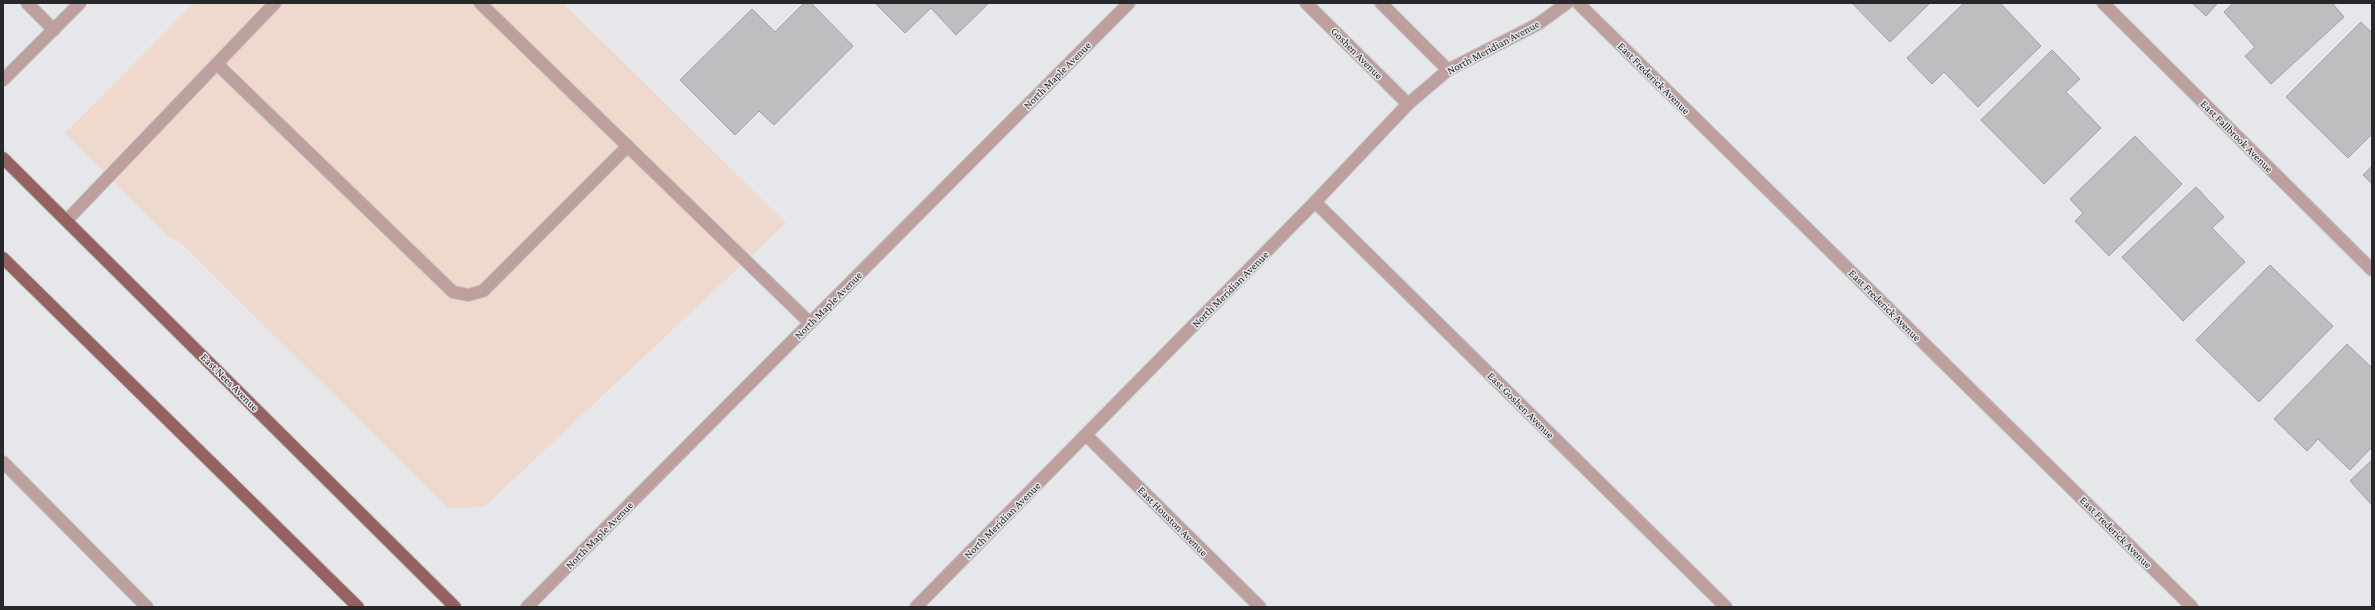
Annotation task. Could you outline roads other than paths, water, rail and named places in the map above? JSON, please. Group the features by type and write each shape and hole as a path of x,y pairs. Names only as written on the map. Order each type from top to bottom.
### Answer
{"main road":[{"name":"East Nees Avenue","path":"3,158 455,607"},
{"path":"3,258 358,607"}],"street":[{"path":"27,3 54,30"},
{"path":"3,80 80,3"},
{"path":"67,220 275,3"},
{"path":"480,3 810,323"},
{"name":"North Maple Avenue","path":"527,607 1129,3"},
{"name":"Goshen Avenue","path":"1306,3 1408,104"},
{"path":"1381,3 1448,70"},
{"name":"North Meridian Avenue","path":"916,607 1315,202 1408,104 1448,70 1538,24 1567,3"},
{"name":"East Frederick Avenue","path":"1578,3 2192,607"},
{"name":"East Fallbrook Avenue","path":"2103,3 2372,270"},
{"path":"216,64 453,292 468,295 483,291 628,146"},
{"name":"East Goshen Avenue","path":"1315,202 1726,607"},
{"name":"East Houston Avenue","path":"1086,435 1260,607"},
{"path":"3,462 147,607"}]}
